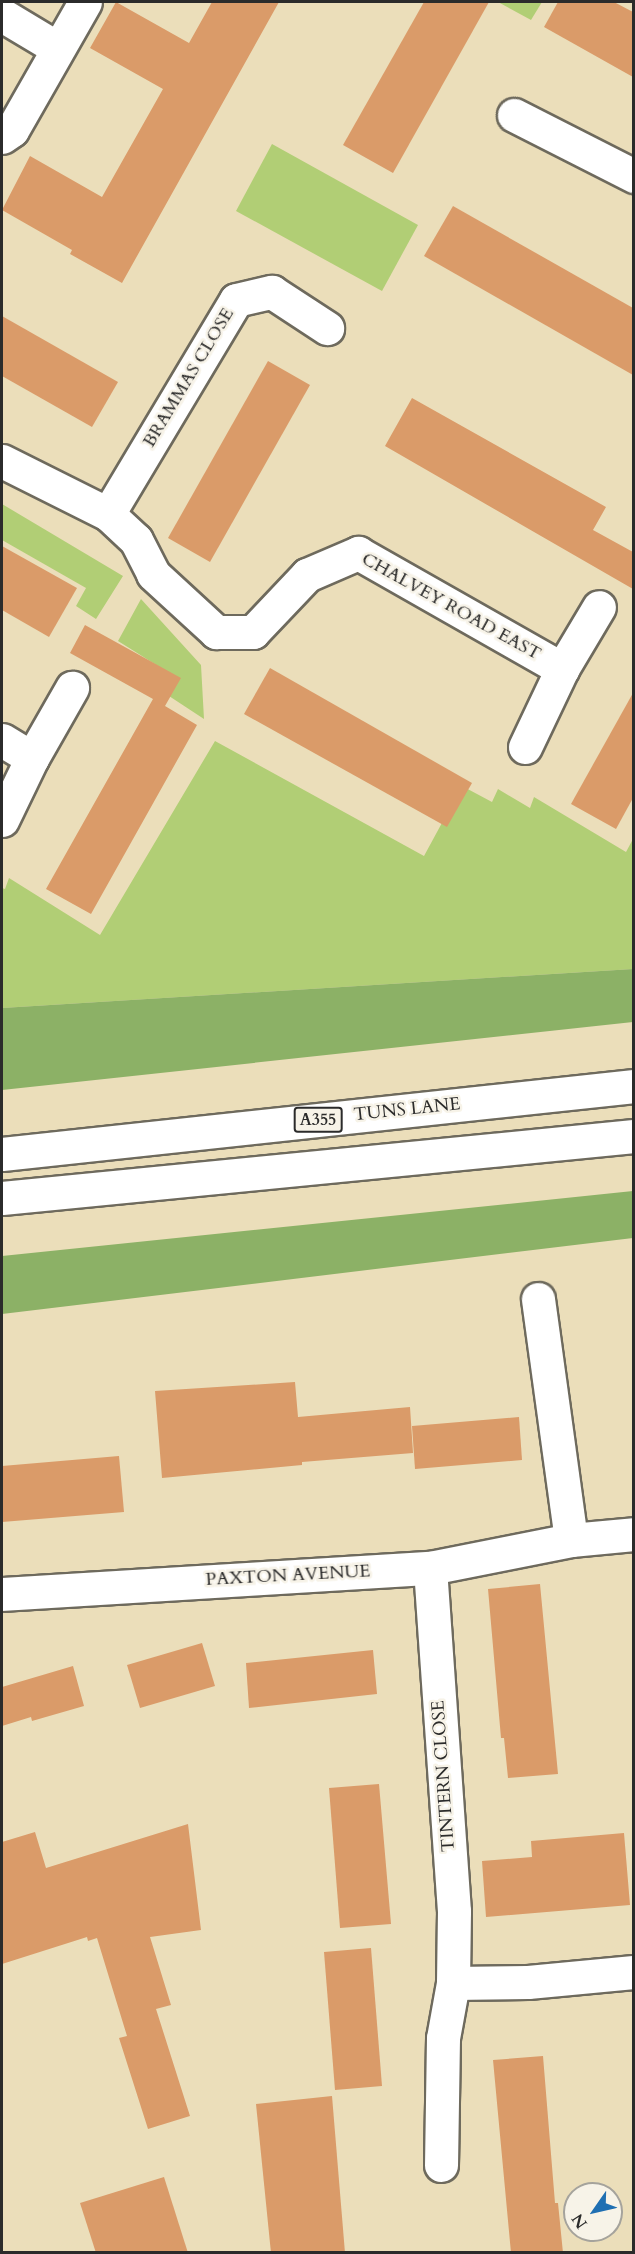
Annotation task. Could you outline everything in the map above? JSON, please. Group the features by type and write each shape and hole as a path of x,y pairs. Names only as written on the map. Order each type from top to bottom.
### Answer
{"street":[{"path":"2,137 12,130 84,2"},
{"path":"2,15 57,48"},
{"path":"514,114 633,176"},
{"name":"BRAMMAS CLOSE","path":"108,514 236,300 272,292 327,328"},
{"name":"CHALVEY ROAD EAST","path":"2,460 108,514 136,540 153,574 216,632 253,632 307,575 358,553 562,669"},
{"name":"CHALVEY ROAD EAST","path":"525,747 562,669 599,607"},
{"path":"2,820 32,758 72,688"},
{"path":"2,740 32,758"},
{"name":"TUNS LANE","path":"2,1154 633,1086"},
{"path":"2,1198 633,1136"},
{"path":"538,1299 571,1540"},
{"name":"PAXTON AVENUE","path":"2,1594 430,1568 571,1540 633,1534"},
{"name":"TINTERN CLOSE","path":"430,1568 454,1911 453,1983 443,2038 441,2165"},
{"path":"453,1983 528,1982 633,1972"}],"green space":[{"path":"498,2 542,2 531,20"},
{"path":"272,144 418,225 382,291 236,211"},
{"path":"2,504 123,576 96,619 76,606 86,588 2,540"},
{"path":"141,599 201,665 204,719 169,696 177,678 118,641"},
{"path":"215,741 424,856 462,786 492,802 498,789 530,808 534,797 626,852 633,839 633,969 2,1008 2,888 5,889 9,878 100,935"},
{"path":"633,969 633,1022 2,1090 2,1008"},
{"path":"633,1191 633,1238 2,1314 2,1256"}],"building":[{"path":"116,2 189,43 212,2 279,2 122,283 70,254 72,250 2,210 30,156 102,197 163,89 90,48"},
{"path":"424,2 489,2 393,173 343,145"},
{"path":"558,2 614,2 633,12 633,77 544,27"},
{"path":"453,206 633,308 633,375 424,256"},
{"path":"2,316 118,382 92,427 2,376"},
{"path":"268,361 310,385 210,562 168,538"},
{"path":"412,398 606,507 593,530 633,552 633,589 385,446"},
{"path":"2,546 77,588 49,637 2,610"},
{"path":"85,625 181,678 165,706 197,725 91,914 46,889 153,699 70,653"},
{"path":"270,668 472,783 447,827 244,714"},
{"path":"633,693 633,798 616,829 571,804"},
{"path":"295,1382 298,1417 410,1407 413,1453 302,1462 302,1465 162,1478 155,1391"},
{"path":"519,1417 522,1460 415,1469 412,1426"},
{"path":"119,1456 124,1512 2,1522 2,1466"},
{"path":"540,1584 558,1774 508,1778 504,1738 501,1738 488,1589"},
{"path":"202,1643 215,1686 140,1708 127,1665"},
{"path":"373,1650 377,1694 249,1708 246,1663"},
{"path":"73,1666 84,1706 32,1721 31,1717 2,1726 2,1687"},
{"path":"379,1784 391,1924 340,1928 329,1788"},
{"path":"188,1824 201,1930 150,1937 171,2005 156,2009 190,2116 148,2129 119,2038 127,2036 97,1938 88,1941 87,1937 2,1964 2,1842 35,1832 46,1868"},
{"path":"624,1833 630,1905 486,1917 482,1861 532,1857 531,1841"},
{"path":"371,1948 382,2086 335,2090 324,1952"},
{"path":"543,2056 555,2203 558,2203 563,2253 511,2253 493,2060"},
{"path":"332,2096 345,2253 271,2253 256,2104"},
{"path":"164,2177 188,2253 96,2253 80,2203"}]}
